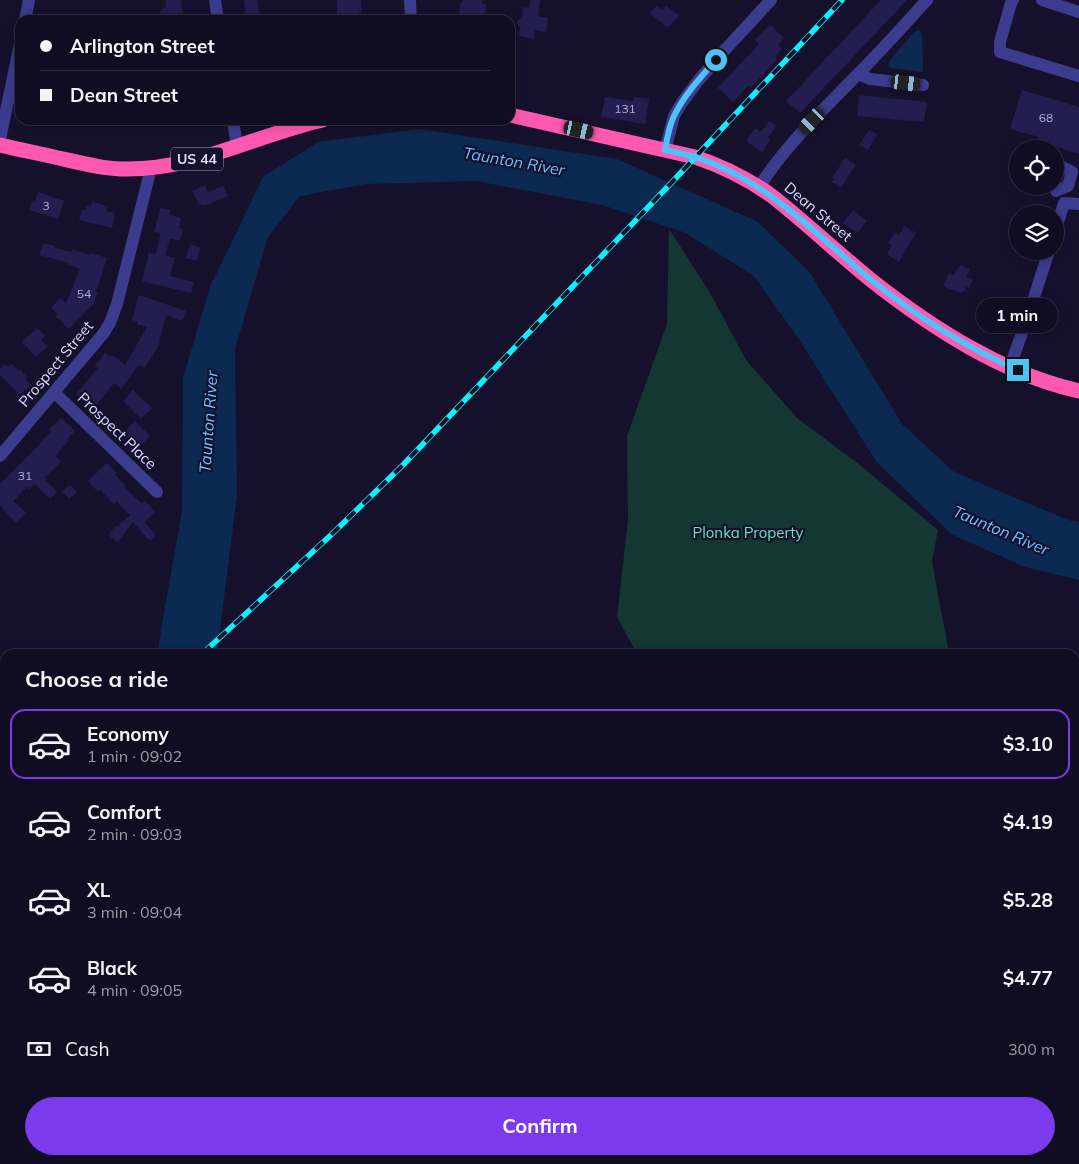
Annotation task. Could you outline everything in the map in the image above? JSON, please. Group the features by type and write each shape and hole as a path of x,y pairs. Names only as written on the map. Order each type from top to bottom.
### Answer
{"highway":[{"name":"Dean Street","path":"515,116 708,161 731,172 759,187 788,208 870,279 907,307 959,341 1010,367 1079,391"},
{"name":"US 44","path":"0,145 98,166 127,169 151,168 186,162 238,147 301,125"}],"street":[{"path":"26,15 29,0"},
{"path":"215,0 217,15"},
{"path":"410,0 411,15"},
{"path":"665,150 670,127 680,104 725,49 771,0"},
{"path":"759,187 800,133 927,0"},
{"path":"1013,0 1000,42 1000,52 1079,76"},
{"path":"1042,0 1079,12"},
{"path":"0,139 15,68"},
{"path":"858,74 870,79 924,85"},
{"path":"234,125 238,147"},
{"name":"Prospect Street","path":"0,456 103,334 112,317 117,304 151,168"},
{"path":"1064,168 1072,172 1068,186 1064,187"},
{"path":"1058,195 1064,203 1079,204"},
{"path":"1010,367 1046,260"},
{"name":"Prospect Place","path":"54,392 157,492"}],"green space":[{"name":"Plonka Property","path":"669,229 709,291 746,360 797,418 860,465 938,530 932,561 948,649 634,649 617,617 628,520 627,436 667,324"}],"water":[{"path":"920,30 922,35 922,72 890,68 888,65 890,60 914,32"},
{"name":"Taunton River","path":"419,129 617,159 758,222 810,273 902,424 954,472 1068,520 1079,522 1079,580 1025,567 951,534 876,461 800,341 755,277 686,233 602,205 476,181 366,184 300,196 268,237 235,349 237,495 218,649 159,649 182,511 183,378 210,287 263,177 318,142"}],"building":[{"path":"166,0 181,0 183,15 158,15 166,6"},
{"path":"244,0 257,0 259,15 246,15"},
{"path":"337,0 361,0 362,12 359,12 359,14 337,14"},
{"path":"463,0 482,0 482,4 486,4 485,15 459,15 460,3 463,3"},
{"path":"530,0 540,0 538,16 548,18 546,32 535,30 534,39 519,36 520,28 517,22 522,16 523,7 529,8"},
{"path":"881,0 907,0 800,113 786,101"},
{"path":"666,5 679,16 669,27 668,25 666,27 650,13 657,6 662,10"},
{"path":"770,25 784,38 778,45 782,49 775,57 777,59 751,88 749,85 733,102 718,88 759,44 755,40"},
{"path":"1022,90 1079,107 1079,154 1064,149 1064,140 1038,140 1039,137 1010,129"},
{"path":"859,95 927,102 924,122 857,116"},
{"path":"605,97 633,101 634,97 649,99 645,124 601,117"},
{"path":"769,121 776,126 762,152 746,141 755,128 761,132"},
{"path":"869,130 877,134 868,150 859,145"},
{"path":"845,158 856,165 841,188 832,182 835,179 832,178"},
{"path":"205,185 208,192 223,186 228,196 204,206 203,204 199,205 192,191"},
{"path":"38,192 64,201 58,219 29,210"},
{"path":"92,202 108,206 107,211 115,213 112,228 79,220 82,210 85,210 87,205 91,206"},
{"path":"160,208 170,210 170,215 181,218 179,228 183,229 180,241 170,238 165,255 175,258 170,276 194,282 191,293 142,281 149,252 156,254 160,233 154,232"},
{"path":"853,210 867,221 858,233 843,223"},
{"path":"904,226 916,233 899,262 887,254 892,245 888,243 894,233 899,235"},
{"path":"43,243 71,252 72,249 107,258 94,303 69,329 56,317 58,314 51,308 60,298 66,303 80,269 68,265 69,263 40,255"},
{"path":"190,244 201,248 196,261 186,258"},
{"path":"961,265 970,269 966,277 973,279 969,288 966,286 964,292 962,291 961,293 943,286 949,273 954,276"},
{"path":"139,295 186,311 182,321 166,315 160,343 145,368 139,365 121,389 114,383 95,407 76,394 98,368 95,366 105,353 110,357 112,355 125,365 147,327 137,324 138,322 132,320"},
{"path":"37,328 45,336 41,340 48,346 36,357 22,342"},
{"path":"5,364 8,367 12,364 18,371 20,370 27,377 25,379 31,385 20,395 0,375 0,369"},
{"path":"133,390 152,408 141,419 123,401"},
{"path":"61,418 75,431 55,456 61,462 44,478 57,492 50,499 35,484 29,489 27,487 13,501 26,513 16,523 0,506 0,484 51,432 49,430"},
{"path":"135,421 150,436 137,449 122,434"},
{"path":"107,463 117,473 115,475 126,486 125,488 142,504 145,501 155,512 144,522 156,535 150,541 133,522 118,542 108,535 116,525 117,527 130,515 116,501 114,504 100,490 98,492 88,481"},
{"path":"70,485 77,492 69,499 62,491"}],"railway":[{"path":"207,649 332,534 404,464 842,0"}],"route":[{"path":"716,60 680,104 670,127 665,150 708,161 764,190 788,208 870,279 932,325 987,356 1018,370"}]}
